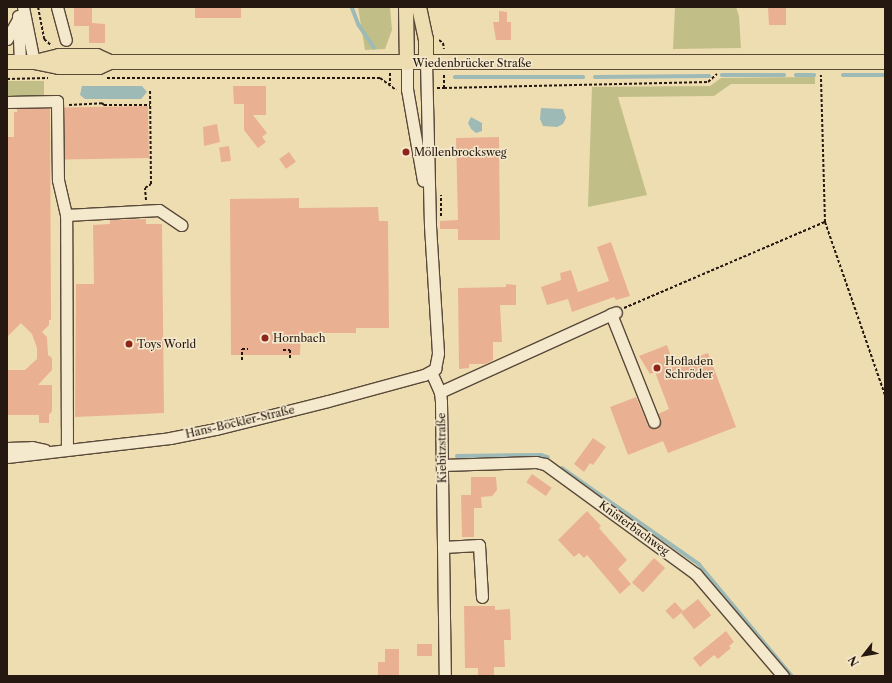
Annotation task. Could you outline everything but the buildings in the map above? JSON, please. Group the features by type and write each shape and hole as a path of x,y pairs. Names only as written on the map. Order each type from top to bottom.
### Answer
{"main road":[{"path":"406,7 407,63"},
{"path":"419,7 426,38 426,63"},
{"name":"Wiedenbrücker Straße","path":"21,62 59,67 98,67 110,62 426,63 719,67 828,61 885,62"}],"street":[{"path":"57,7 66,40"},
{"path":"7,39 21,10"},
{"path":"21,10 21,62"},
{"path":"407,63 407,89 430,225"},
{"path":"426,63 430,225 438,353 438,362 431,372"},
{"path":"7,102 57,101 58,180 66,215 67,449"},
{"path":"66,215 159,210 181,225"},
{"path":"440,392 614,313 654,422"},
{"name":"Hans-Böckler-Straße","path":"7,448 32,447 45,450 67,449 170,438 271,416 431,372"},
{"name":"Kiebitzstraße","path":"431,372 440,392 445,676"},
{"name":"Hans-Böckler-Straße","path":"7,457 33,456 45,450"},
{"name":"Knisterbachweg","path":"442,465 536,462 545,464 696,574 783,676"},
{"path":"443,546 479,545 482,597"}],"path":[{"path":"38,7 44,39 54,47"},
{"path":"437,39 443,43 444,48"},
{"path":"828,61 825,222 885,395"},
{"path":"436,88 708,82 715,79 719,67"},
{"path":"444,74 444,88"},
{"path":"390,76 390,84"},
{"path":"7,79 52,78"},
{"path":"105,78 380,78 390,84 398,96"},
{"path":"146,211 145,188 151,184 150,89"},
{"path":"56,106 150,105"},
{"path":"614,313 825,222"},
{"path":"242,360 242,349 248,349"},
{"path":"283,350 290,350 290,359"}],"shaded area":[{"path":"358,7 390,7 392,30 385,49 365,50"},
{"path":"675,7 736,7 739,16 741,48 673,49"},
{"path":"815,77 815,84 731,84 714,96 618,97 647,195 588,207 592,87 710,86 721,78"},
{"path":"7,81 44,81 44,96 7,96"}],"water":[{"path":"82,86 142,86 147,92 141,99 85,99 80,95"},
{"path":"541,108 563,109 566,118 563,124 557,127 543,126 540,119"},
{"path":"471,117 482,123 482,131 476,133 471,129 468,123"}],"waterway":[{"path":"352,7 359,25 374,47"},
{"path":"722,75 784,75"},
{"path":"796,75 814,75"},
{"path":"843,75 885,75"},
{"path":"595,77 709,76"},
{"path":"455,77 583,77"},
{"path":"457,456 541,455 548,457"},
{"path":"562,468 699,564 792,676"}],"place":[{"name":"Möllenbrocksweg","path":"406,152"},
{"name":"Hornbach","path":"265,338"},
{"name":"Toys World","path":"129,344"},
{"name":"Hofladen Schröder","path":"657,368"}]}
